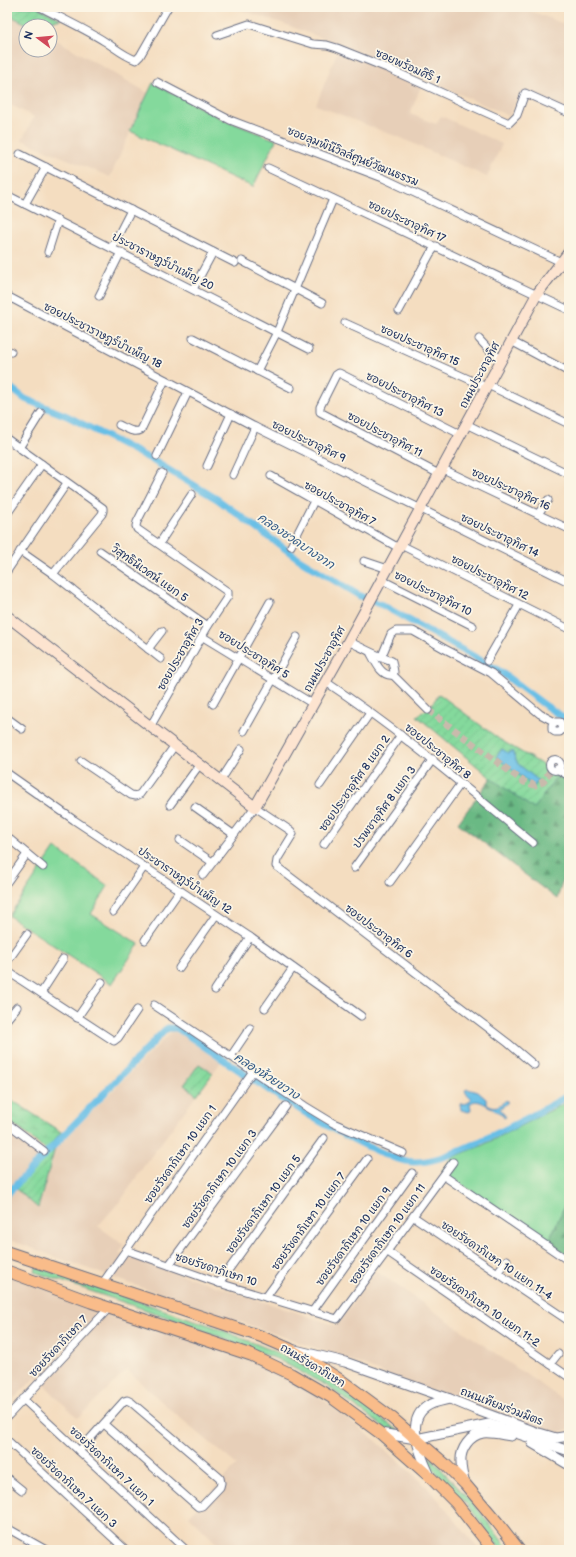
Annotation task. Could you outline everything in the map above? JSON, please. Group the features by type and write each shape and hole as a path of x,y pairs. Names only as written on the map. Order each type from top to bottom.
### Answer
{"main road":[{"name":"ถนนประชาอุทิศ","path":"255,807 367,608 537,294 569,252"},
{"path":"7,616 255,807"},
{"name":"ถนนรัชดาภิเษก","path":"7,1252 260,1336 290,1349 342,1381 392,1418 446,1465 465,1484 519,1550"},
{"name":"ถนนรัชดาภิเษก","path":"7,1271 109,1308 251,1356 274,1365 331,1397 380,1433 431,1478 466,1515 493,1550"}],"street":[{"path":"40,7 136,60 140,56 168,7"},
{"name":"ซอยพร้อมศิริ 1","path":"218,35 249,24 313,44 327,45 338,48 387,68 509,123 517,115 525,93 569,113"},
{"name":"ซอยลุมพินีวิลล์ศูนย์วัฒนธรรม","path":"158,82 230,120 383,178 561,262"},
{"path":"20,154 213,252 296,288 322,303"},
{"path":"24,204 46,167"},
{"name":"ซอยประชาอุทิศ 17","path":"268,168 569,310"},
{"name":"ประชาราษฎร์บำเพ็ญ 20","path":"7,195 112,247 309,349"},
{"path":"257,371 277,332 333,199"},
{"path":"112,247 131,210"},
{"path":"48,252 58,220"},
{"path":"399,311 430,254 436,246"},
{"path":"99,296 121,252"},
{"path":"193,289 213,252"},
{"name":"ซอยประชาราษฎร์บำเพ็ญ 18","path":"7,296 188,392"},
{"name":"ซอยประชาอุทิศ 15","path":"345,323 569,424"},
{"path":"193,338 291,388"},
{"path":"479,339 490,351 501,359"},
{"path":"511,341 569,372"},
{"name":"ซอยประชาอุทิศ 13","path":"320,412 320,407 336,375 339,373 460,434"},
{"path":"119,425 133,431 138,432 141,430 165,380"},
{"path":"157,456 188,392"},
{"name":"ซอยประชาอุทิศ 9","path":"188,392 255,427 421,509"},
{"name":"ซอยประชาอุทิศ 11","path":"320,412 441,472"},
{"path":"19,448 41,413"},
{"path":"207,466 231,414"},
{"path":"466,424 569,474"},
{"path":"233,475 255,427"},
{"path":"7,439 103,508 103,511 53,574"},
{"path":"7,514 42,464"},
{"name":"ซอยประชาอุทิศ 16","path":"441,472 569,529"},
{"path":"162,473 137,522 137,529 159,544 192,494"},
{"name":"ซอยประชาอุทิศ 7","path":"271,476 400,547"},
{"path":"7,571 67,483"},
{"path":"538,514 548,500"},
{"path":"291,546 314,501"},
{"name":"ซอยประชาอุทิศ 14","path":"421,509 569,582"},
{"name":"ซอยประชาอุทิศ 3","path":"150,727 208,626 228,596 228,592 159,544"},
{"name":"ซอยประชาอุทิศ 12","path":"400,547 569,629"},
{"path":"20,551 53,574 161,659"},
{"name":"วิสุทธินิเวศน์ แยก 5","path":"100,551 208,626"},
{"path":"364,561 388,569"},
{"name":"ซอยประชาอุทิศ 10","path":"382,580 473,626"},
{"path":"213,704 270,602"},
{"path":"487,661 519,605"},
{"path":"148,649 162,631"},
{"path":"382,658 392,634 396,631 413,631 491,673 540,714 555,722 560,722 566,729"},
{"name":"ซอยประชาอุทิศ 5","path":"203,636 313,704"},
{"path":"244,731 297,638"},
{"path":"348,641 382,658 392,661 394,672 393,675"},
{"path":"370,652 383,673 393,675 428,710"},
{"name":"ซอยประชาอุทิศ 8","path":"326,682 360,704 433,759 533,843"},
{"path":"320,785 370,713"},
{"path":"7,718 22,729"},
{"name":"ซอยประชาอุทิศ 8 แยก 2","path":"324,844 401,735"},
{"path":"81,761 132,795 136,796 140,794 175,745"},
{"path":"221,780 241,749"},
{"name":"ปรพชาอุทิศ 8 แยก 3","path":"354,868 433,759"},
{"path":"170,805 200,764"},
{"path":"553,770 569,776"},
{"name":"ประชาราษฎร์บำเพ็ญ 12","path":"7,773 74,820 250,937 362,1016"},
{"path":"390,882 461,784"},
{"path":"203,875 255,807"},
{"name":"ซอยประชาอุทิศ 6","path":"255,807 291,831 293,834 276,860 276,866 508,1042 534,1065"},
{"path":"195,808 233,834"},
{"path":"7,837 43,867"},
{"path":"180,840 212,862"},
{"path":"7,882 27,854"},
{"path":"113,912 144,866"},
{"path":"145,940 180,890"},
{"path":"179,968 216,914"},
{"path":"7,962 27,934"},
{"path":"215,990 250,937"},
{"path":"41,993 63,959"},
{"path":"265,1008 293,968"},
{"path":"7,972 114,1041 118,1038 137,1010"},
{"path":"77,1018 102,982"},
{"path":"154,1005 336,1125 403,1153"},
{"path":"7,1019 17,1007"},
{"path":"231,1056 250,1028"},
{"name":"ซอยรัชดาภิเษก 10 แยก 1","path":"126,1250 252,1071"},
{"name":"ซอยรัชดาภิเษก 10 แยก 3","path":"169,1266 286,1106"},
{"path":"7,1123 44,1151"},
{"name":"ซอยรัชดาภิเษก 10 แยก 5","path":"219,1283 324,1138"},
{"name":"ซอยรัชดาภิเษก 10 แยก 7","path":"266,1297 367,1158"},
{"name":"ซอยรัชดาภิเษก 10 แยก 11","path":"339,1318 453,1162"},
{"name":"ซอยรัชดาภิเษก 10 แยก 9","path":"312,1312 412,1173"},
{"path":"444,1176 569,1261"},
{"name":"ซอยรัชดาภิเษก 10 แยก 11-4","path":"414,1217 569,1321"},
{"path":"102,1284 126,1250"},
{"name":"ซอยรัชดาภิเษก 10","path":"126,1250 219,1283 331,1319 339,1318"},
{"name":"ซอยรัชดาภิเษก 10 แยก 11-2","path":"388,1252 550,1364 568,1374"},
{"path":"497,1273 507,1260"},
{"name":"ซอยรัชดาภิเษก 7","path":"7,1416 109,1308"},
{"name":"ถนนเทียมร่วมมิตร","path":"290,1349 345,1362 450,1399 517,1426 556,1438 569,1436"},
{"path":"550,1364 558,1354"},
{"name":"ซอยรัชดาภิเษก 7 แยก 1","path":"23,1399 186,1550"},
{"path":"431,1478 419,1451 416,1439 416,1423 420,1413 425,1407 450,1399"},
{"path":"79,1451 124,1401 127,1400 220,1478 221,1483 206,1501 198,1507 104,1424"},
{"path":"380,1433 416,1439 488,1424 569,1451"},
{"path":"477,1427 529,1442 569,1465"},
{"path":"465,1484 461,1455 470,1439 477,1434 485,1433 511,1436"},
{"path":"556,1438 569,1440"},
{"name":"ซอยรัชดาภิเษก 7 แยก 3","path":"7,1440 126,1550"},
{"path":"549,1453 569,1458"},
{"path":"7,1478 22,1490"},
{"path":"7,1528 46,1550"}],"shaded area":[{"path":"231,7 521,7 569,26 569,118 519,96 509,116 392,64 279,22"},
{"path":"7,14 18,20 18,58 58,58 58,41 148,93 110,177 22,140 34,117 7,103"},
{"path":"338,50 421,86 410,114 436,124 441,116 502,144 487,177 399,137 316,105"},
{"path":"173,1030 221,1062 144,1166 122,1199 98,1226 124,1245 119,1254 337,1326 376,1271 569,1404 569,1429 560,1432 540,1429 339,1356 97,1272 7,1239 7,1119 51,1153"},
{"path":"7,1276 220,1348 291,1378 314,1393 375,1440 426,1486 479,1550 223,1550 189,1516 237,1465 172,1411 127,1370 78,1418 36,1377 7,1405"}],"green space":[{"path":"7,7 37,7 61,19 18,18 18,20 7,14"},
{"path":"153,83 222,119 276,140 253,187 130,131"},
{"path":"439,694 499,739 557,775 534,809 491,778 417,716 430,707"},
{"path":"557,775 569,782 569,859 557,899 458,823 491,778 534,809"},
{"path":"55,848 108,886 91,914 139,944 112,984 9,916"},
{"path":"199,1064 213,1073 197,1095 184,1085"},
{"path":"7,1097 61,1132 46,1150 7,1119"},
{"path":"569,1101 569,1196 548,1243 442,1171 453,1157 481,1146"},
{"path":"55,1148 38,1208 16,1189"},
{"path":"569,1196 569,1256 548,1243"},
{"path":"36,1267 212,1326 296,1361 322,1376 399,1431 389,1431 327,1386 277,1359 187,1324 35,1272"},
{"path":"425,1454 433,1460 480,1512 509,1550 501,1550 469,1507 432,1467"}],"water":[{"path":"502,749 508,753 512,751 518,764 538,780 534,787 496,757"},
{"path":"468,1089 478,1092 486,1099 486,1103 494,1107 499,1106 506,1100 508,1102 500,1109 506,1117 504,1118 502,1114 486,1104 477,1101 470,1104 471,1109 469,1112 461,1110 460,1104 468,1103 471,1099 465,1090"}],"waterway":[{"name":"คลองชวดบางจาก","path":"7,385 25,399 67,416 152,460 217,499 299,559 360,596 382,605 498,670 546,706 569,721"},
{"name":"คลองห้วยขวาง","path":"7,1194 168,1028 177,1028 271,1091 319,1121 369,1147 392,1157 409,1162 432,1160 457,1152 514,1125 569,1095"}],"tunnel":[{"path":"428,710 524,782 535,785 543,782 550,771"}]}
